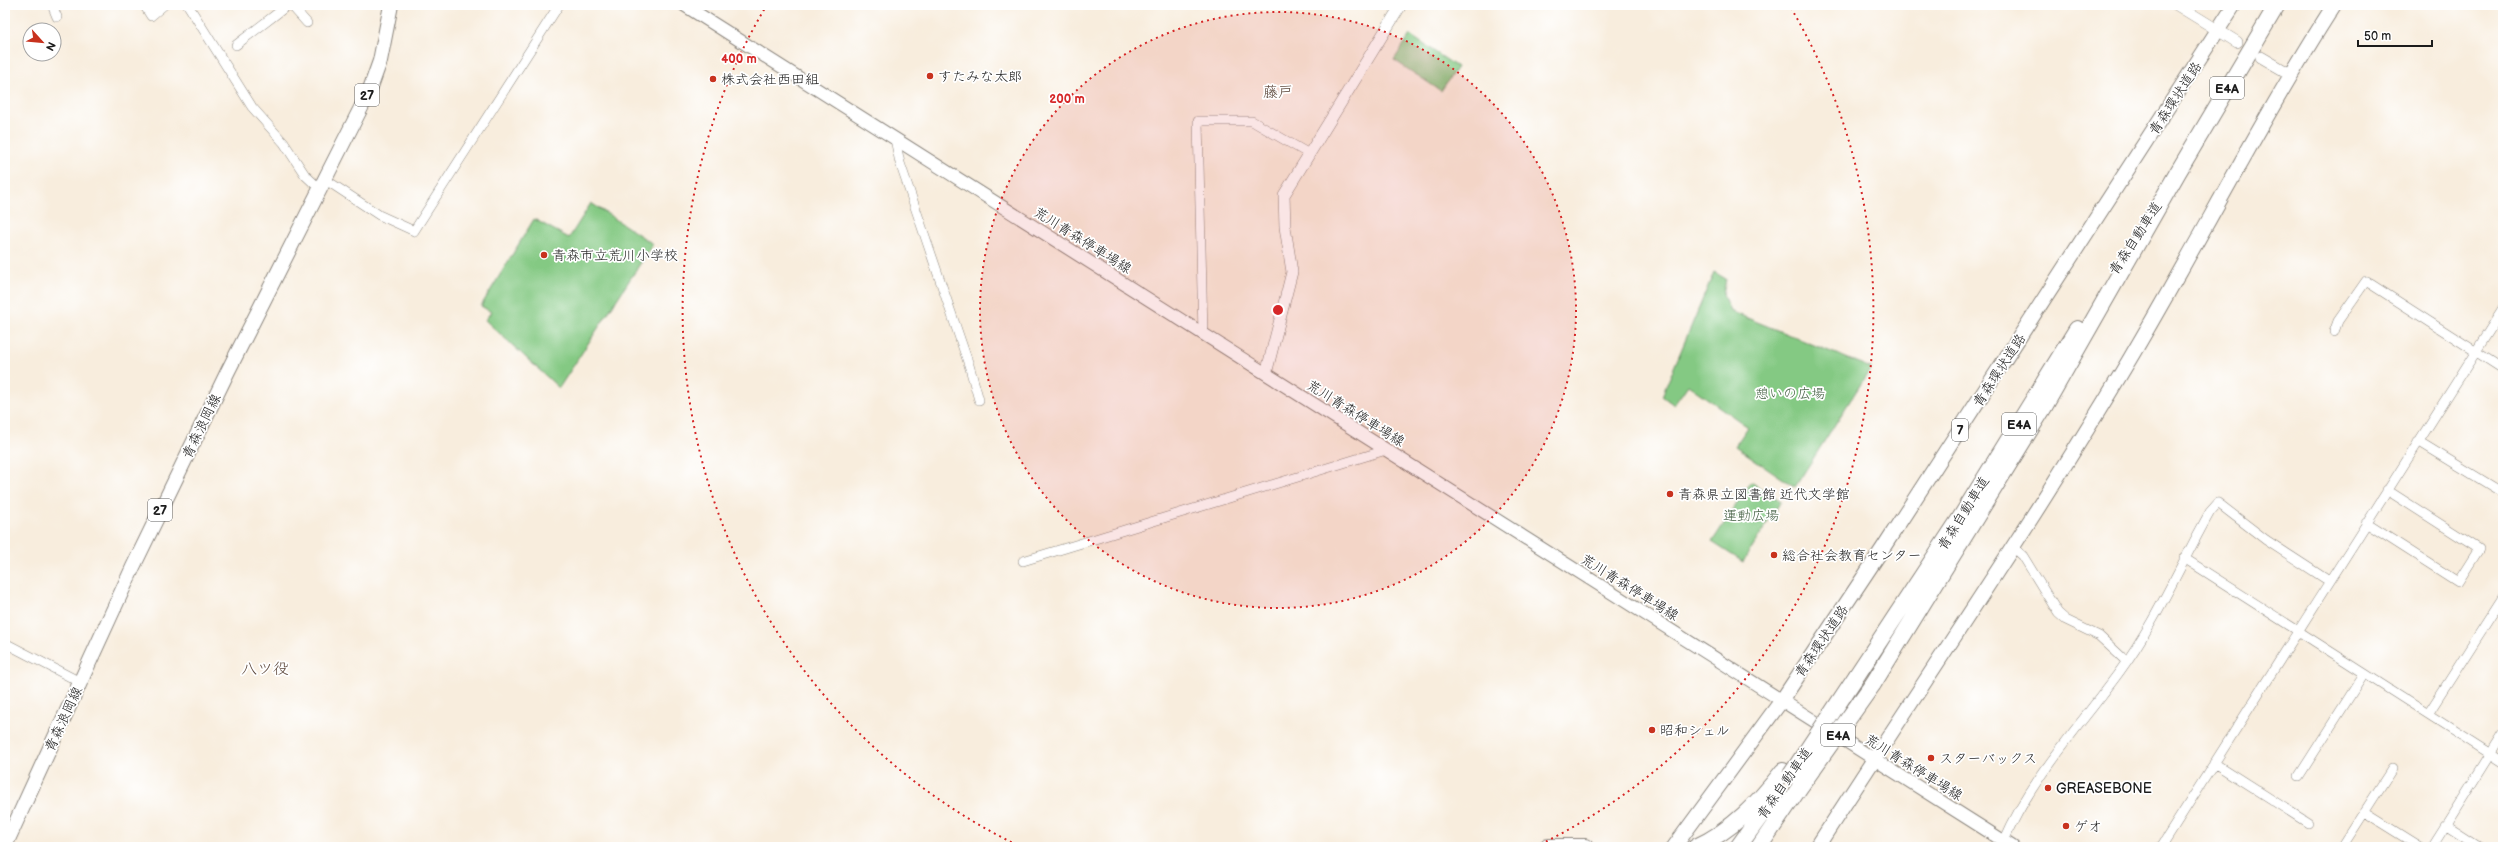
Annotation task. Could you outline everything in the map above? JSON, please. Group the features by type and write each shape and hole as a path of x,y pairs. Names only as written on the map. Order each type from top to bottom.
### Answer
{"highway":[{"name":"青森自動車道","path":"1738,847 1796,780 1868,691 2044,407 2178,172 2277,5"},
{"name":"青森自動車道","path":"1759,847 1829,717 1959,520 2178,172"},
{"path":"1696,847 1726,831 1758,803 1796,780"},
{"path":"1771,847 1796,780"},
{"path":"1548,847 1585,847"}],"main road":[{"name":"青森浪岡線","path":"5,846 80,682 228,371 369,92 380,61 391,5"},
{"name":"荒川青森停車場線","path":"684,5 2008,844"},
{"name":"青森環状道路","path":"1674,847 1782,700 1895,530 2234,5"},
{"path":"1817,847 2013,547 2129,361 2290,74 2334,5"}],"street":[{"path":"52,5 57,17"},
{"path":"144,5 151,16 164,5"},
{"path":"188,5 252,107 284,143 305,175 379,215 414,231 559,5"},
{"path":"236,45 290,5 307,23"},
{"path":"1266,374 1292,272 1285,227 1284,195 1401,5"},
{"path":"2177,5 2237,42"},
{"path":"2261,57 2290,74"},
{"path":"1203,334 1198,121 1252,121 1308,154"},
{"path":"895,139 900,163 969,365 979,400"},
{"path":"2334,332 2338,321 2366,281 2503,369"},
{"path":"2161,847 2503,309"},
{"path":"2418,441 2503,493"},
{"path":"1023,561 1386,450"},
{"path":"2366,523 2458,582 2478,549 2387,490"},
{"path":"2008,844 2010,826 2047,766 2126,661 2148,629 2184,558 2210,512 2218,503 2266,540 2329,581"},
{"path":"2013,547 2023,556 2058,613 2066,620 2099,636 2126,661"},
{"path":"2184,558 2503,762"},
{"path":"2428,714 2503,597"},
{"path":"5,643 80,682"},
{"path":"2299,776 2364,674"},
{"path":"2432,847 2503,734"},
{"path":"2214,763 2308,823"},
{"path":"2342,847 2392,769"},
{"path":"2364,812 2420,847"},
{"path":"2446,825 2479,847"}],"green space":[{"path":"1410,35 1457,67 1441,91 1394,60"},
{"path":"591,203 653,244 559,388 485,320 491,312 481,306 534,219 569,238"},
{"name":"憩いの広場","path":"1714,272 1726,279 1723,295 1730,311 1871,368 1795,487 1735,446 1748,427 1688,385 1674,405 1662,396"},
{"name":"運動広場","path":"1751,482 1781,501 1743,562 1712,542"}],"place":[{"name":"すたみな太郎","path":"930,76"},
{"name":"株式会社西田組","path":"713,79"},
{"name":"青森市立荒川小学校","path":"544,255"},
{"name":"青森県立図書館 近代文学館","path":"1670,494"},
{"name":"総合社会教育センター","path":"1774,555"},
{"name":"昭和シェル","path":"1652,730"},
{"name":"スターバックス","path":"1931,758"},
{"name":"GREASEBONE","path":"2048,788"},
{"name":"ゲオ","path":"2066,826"}],"district":[{"name":"藤戸","path":"1278,92"},
{"name":"八ツ役","path":"265,668"}]}
